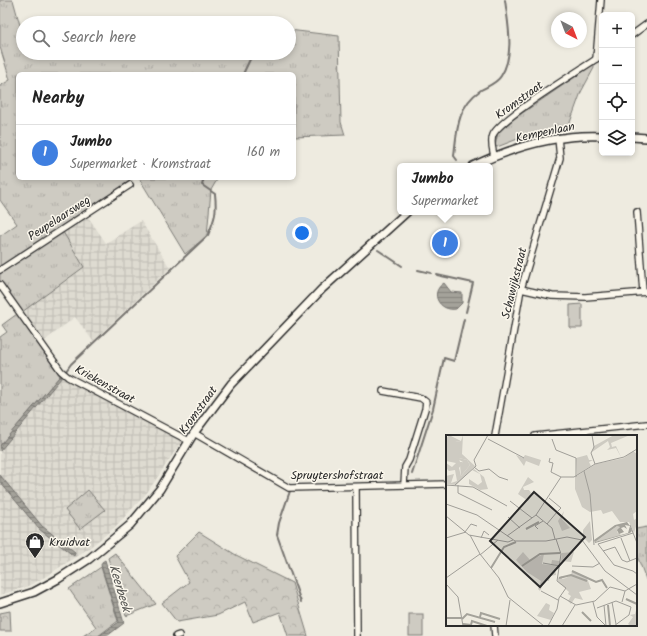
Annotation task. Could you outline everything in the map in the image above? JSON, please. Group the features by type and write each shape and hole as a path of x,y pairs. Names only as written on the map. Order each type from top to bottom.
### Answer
{"main road":[{"name":"Kempenlaan","path":"494,156 558,138 585,135 599,136"},
{"path":"635,137 647,138"},
{"path":"479,163 494,156"},
{"name":"Kromstraat","path":"0,603 34,592 58,579 89,559 119,535 141,513 160,489 194,433 218,399 250,363 327,284 404,215"}],"street":[{"path":"596,59 601,0"},
{"path":"635,33 647,24"},
{"name":"Kromstraat","path":"494,156 492,136 496,130 516,113 599,57"},
{"name":"Schawijkstraat","path":"495,435 521,289 560,161 558,138"},
{"name":"Peupelaarsweg","path":"0,270 130,184"},
{"path":"521,289 552,296 585,298 645,292 637,212"},
{"name":"Kriekenstraat","path":"0,285 61,371 68,377 189,441"},
{"path":"383,391 421,398 426,402 405,467 404,485"},
{"path":"544,435 647,424"},
{"name":"Spruytershofstraat","path":"194,433 290,488 446,484"},
{"path":"356,487 357,636"},
{"path":"494,626 495,636"}],"shaded area":[{"path":"84,211 106,243 141,221 170,268 93,341 75,317 42,343 19,313 61,230 60,227"},
{"path":"444,283 451,292 462,293 462,303 456,309 445,308 438,301 437,292 439,287"},
{"path":"60,376 62,377 0,451 0,446 2,443"},
{"path":"62,377 182,441 146,494 114,528 89,548 45,577 26,587 0,595 0,451"},
{"path":"0,475 42,526 75,552 74,556 39,529 0,482"},
{"path":"105,560 124,623 107,636 99,636 119,622 101,565"}],"green space":[{"path":"0,0 13,0 17,16 16,16 16,60 296,60 296,31 339,36 341,122 345,135 296,137 296,72 16,72 16,180 131,180 60,227 84,267 22,312 0,281 0,236 17,224 0,200 0,86 10,80 0,47"},
{"path":"594,64 594,68 581,92 568,128 528,135 497,147 495,146 498,133 515,118"},
{"path":"140,180 217,180 211,190 207,236 185,254"},
{"path":"582,304 582,328 570,328 570,305"},
{"path":"17,314 60,376 0,446 0,337 7,332 2,325"},
{"path":"88,490 105,510 80,529 65,510"},
{"path":"647,527 647,582 637,556 637,529"},
{"path":"199,532 236,555 292,583 308,636 288,636 280,612 253,622 245,602 218,615 177,622 162,603 189,582 175,556"},
{"path":"115,553 156,604 126,616 108,558"},
{"path":"101,567 118,621 98,636 83,636 96,627 69,589"},
{"path":"10,611 11,631 0,631 0,613"},
{"path":"409,614 423,614 423,636 409,636"}],"waterway":[{"path":"457,160 454,156 456,137 463,111 473,96 497,81 501,76 508,58 509,29 505,0"},
{"path":"244,72 250,60"},
{"path":"66,371 71,364 208,235 215,215 216,200 215,194 202,185 203,180"},
{"path":"378,250 402,266"},
{"path":"418,270 431,273"},
{"path":"437,275 473,283 466,312"},
{"path":"412,474 433,409 444,358 454,361 464,319"},
{"path":"290,491 279,523 277,535 301,602"}],"place":[{"name":"Jumbo","path":"445,243"},
{"name":"Kruidvat","path":"35,559"}],"water label":[{"name":"Keerbeek","path":"121,588"}]}
